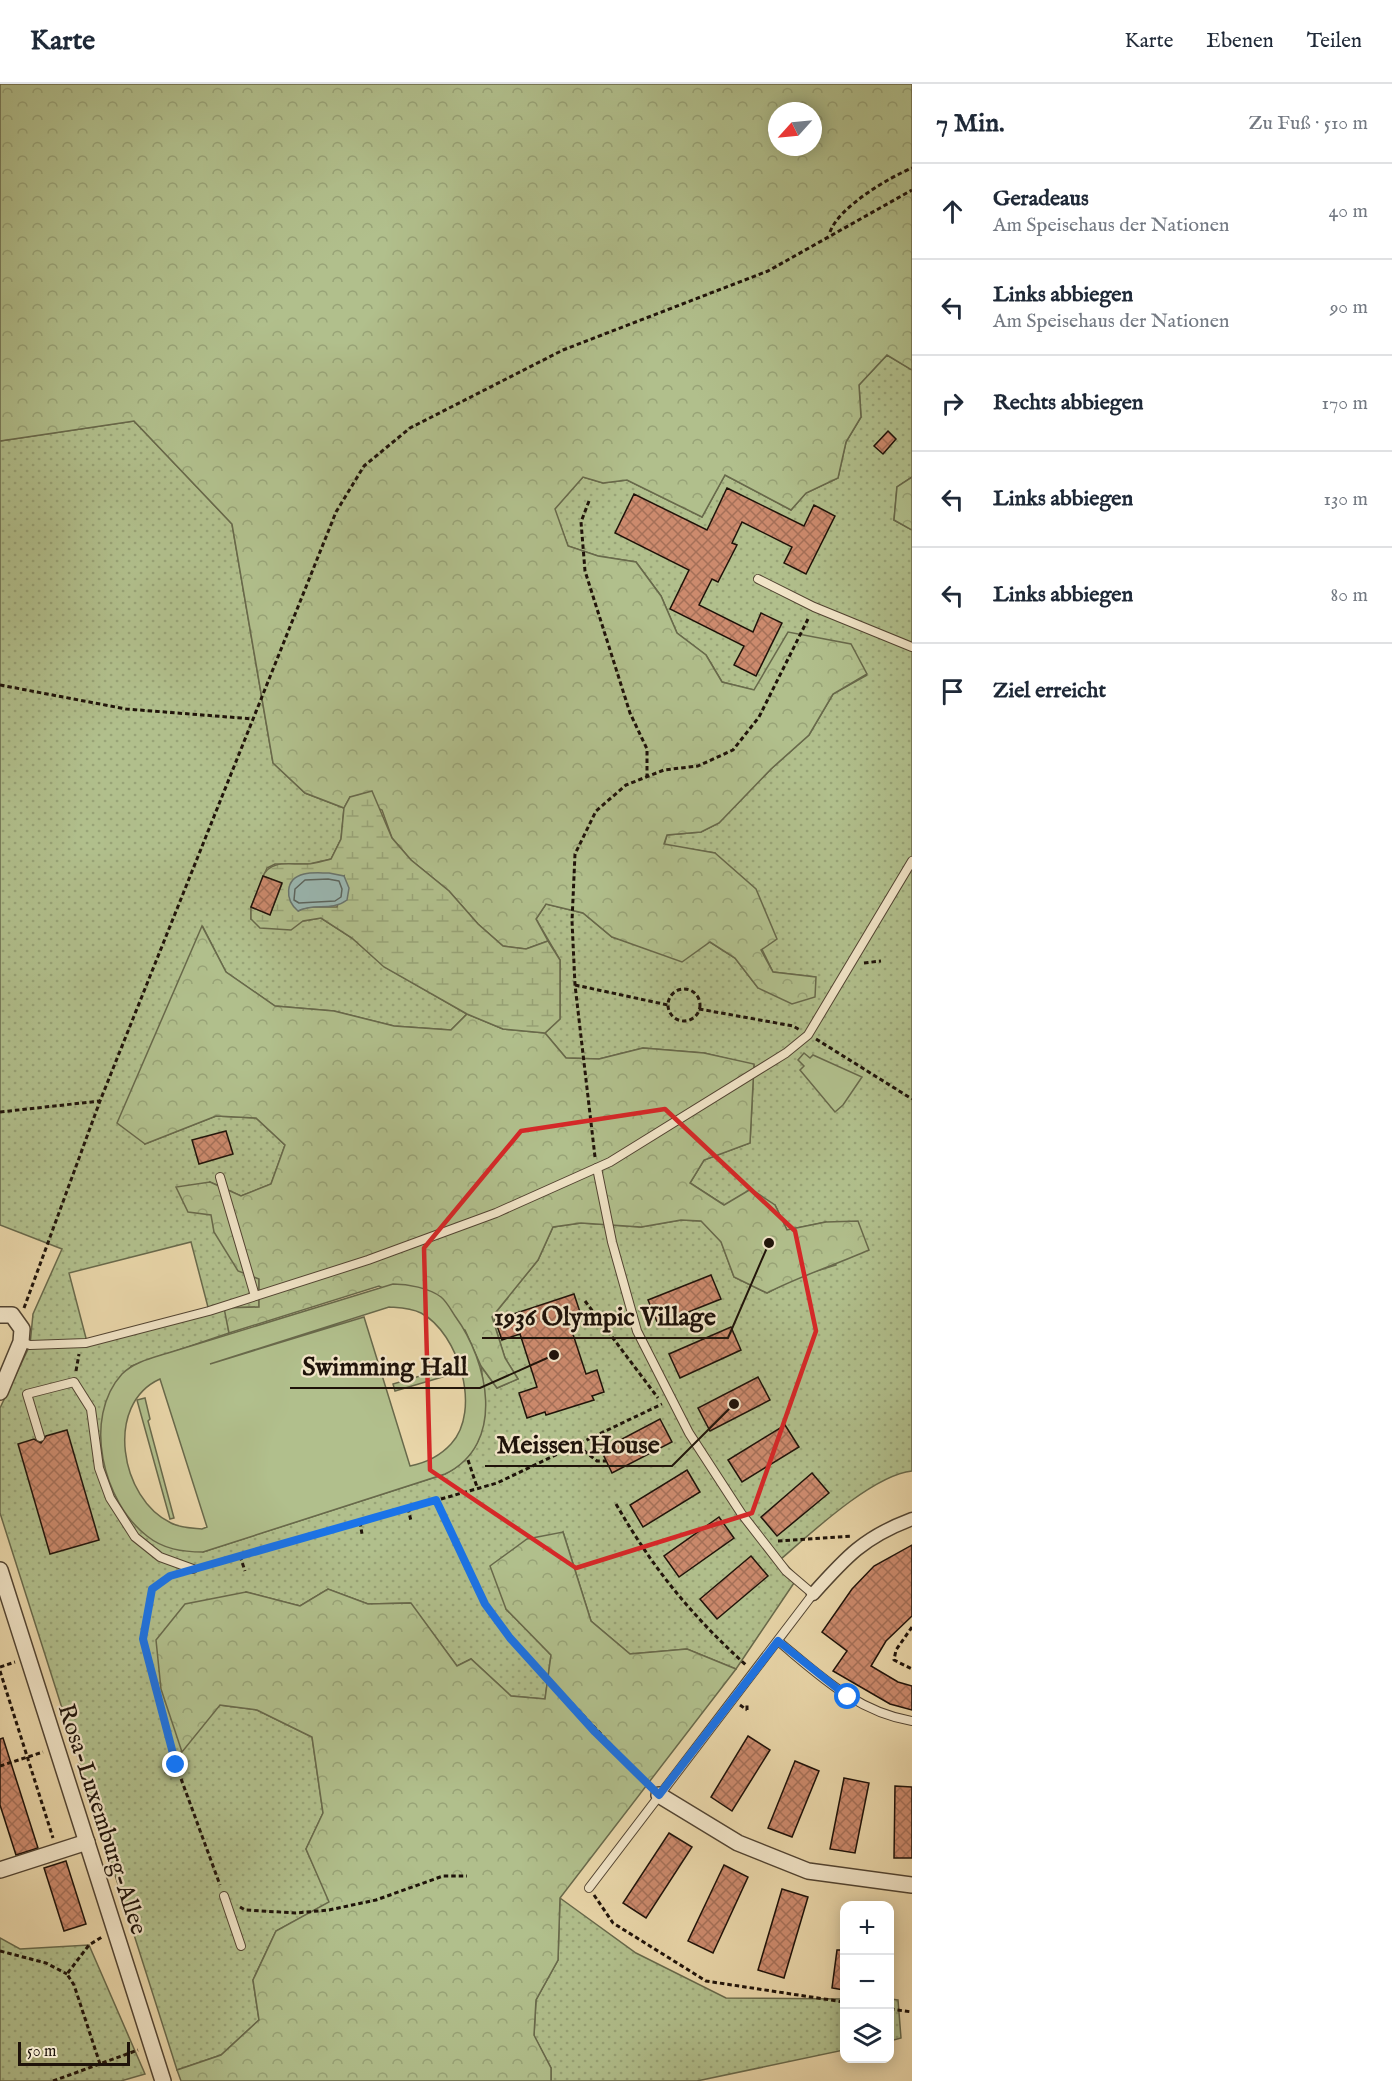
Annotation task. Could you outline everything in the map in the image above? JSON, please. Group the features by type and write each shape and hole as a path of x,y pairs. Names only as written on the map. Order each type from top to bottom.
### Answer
{"street":[{"path":"0,1316 12,1316 22,1329 21,1341 0,1388"},
{"path":"813,1594 850,1552 878,1534 912,1519"},
{"name":"Rosa-Luxemburg-Allee","path":"0,1570 162,2081"},
{"path":"659,1795 738,1843 789,1864 808,1870 912,1885"},
{"path":"0,1870 87,1842"}],"lane":[{"path":"758,579 814,607 912,647"},
{"path":"21,1341 30,1345 86,1343 209,1311 368,1260 496,1213 610,1162 786,1053 808,1035 912,861"},
{"path":"589,1888 813,1594 786,1571 741,1513 689,1433 672,1400 637,1330 612,1242 597,1168"},
{"path":"220,1177 255,1296"},
{"path":"40,1437 27,1394 74,1382 92,1409 99,1468 110,1498 135,1537 160,1557 194,1569"},
{"path":"778,1641 848,1697 881,1714 912,1721"},
{"path":"224,1896 241,1946"}],"path":[{"path":"830,234 835,220 858,201 912,168"},
{"path":"16,1319 23,1310 100,1101 336,512 364,466 410,428 563,350 768,271 830,234 912,190"},
{"path":"589,501 581,522 585,571 630,713 647,749 647,777"},
{"path":"597,1168 575,985 572,921 575,854 596,811 626,785 664,770 698,766 733,750 759,717 814,607"},
{"path":"0,685 126,709 254,719"},
{"path":"575,985 668,1005"},
{"path":"686,989 694,993 699,1000 699,1009 689,1020 681,1021 669,1012 670,996 677,990 686,989"},
{"path":"699,1009 793,1026 912,1099"},
{"path":"0,1112 100,1101"},
{"path":"585,1301 662,1404"},
{"path":"74,1382 78,1356 86,1343"},
{"path":"467,1876 443,1876 376,1900 296,1913 245,1910 224,1896 176,1765 143,1639 152,1589 170,1576 497,1483 672,1400"},
{"path":"577,1445 597,1461 606,1461"},
{"path":"468,1460 477,1487"},
{"path":"436,1500 485,1604 510,1638 595,1732 659,1795"},
{"path":"616,1504 644,1553 663,1578 698,1619 753,1671"},
{"path":"408,1508 411,1521"},
{"path":"360,1522 363,1534"},
{"path":"764,1542 878,1534"},
{"path":"240,1556 244,1571"},
{"path":"912,1627 896,1650 894,1660 912,1669"},
{"path":"0,1671 58,1851"},
{"path":"0,1766 56,1747"},
{"path":"589,1888 613,1923 706,1981 840,2001"},
{"path":"67,1974 89,1945 106,1934"},
{"path":"0,1951 46,1963 67,1974 74,1985 100,2064"},
{"path":"894,2010 912,2012"},
{"path":"53,2081 143,2048"}],"highlighted area":[{"path":"665,1109 795,1231 816,1331 752,1513 576,1568 430,1470 424,1248 521,1131"}],"green space":[{"path":"0,84 912,84 912,370 887,355 859,385 861,417 846,442 838,478 806,493 791,510 725,475 702,517 627,480 603,483 583,477 555,509 568,546 598,556 636,562 661,596 677,633 706,655 722,682 754,690 788,632 851,644 867,674 833,694 809,735 771,769 719,823 701,832 667,835 664,844 715,853 756,889 777,939 761,950 773,972 816,977 815,997 792,1004 758,988 735,958 710,942 682,962 612,937 583,913 546,904 536,919 548,941 526,949 503,946 478,924 449,891 411,860 392,838 382,810 350,797 344,808 305,793 273,763 232,524 134,421 0,441"},
{"path":"887,355 912,370 912,477 897,487 894,520 912,530 912,1471 896,1475 861,1494 781,1559 798,1577 736,1669 687,1649 630,1654 591,1621 563,1532 506,1609 551,1655 545,1699 511,1696 471,1659 457,1666 410,1603 368,1604 328,1589 300,1606 246,1592 181,1752 219,1705 257,1710 312,1737 323,1813 306,1849 330,1902 276,1931 253,1980 259,2020 221,2055 177,2070 0,1513 0,1408 30,1345 33,1314 62,1249 0,1225 0,441 134,421 232,524 273,763 305,793 344,808 341,839 331,859 309,864 275,864 267,868 251,907 251,919 303,921 321,918 352,938 385,967 467,1014 451,1030 394,1026 334,1011 275,1006 226,972 203,927 145,1144 216,1116 256,1118 285,1145 271,1184 241,1196 210,1182 214,1232 259,1279 259,1307 225,1308 229,1333 131,1366 101,1445 114,1492 124,1511 203,1552 445,1474 460,1465 478,1441 482,1428 484,1398 481,1366 497,1388 518,1379 505,1358 492,1317 538,1260 553,1227 581,1223 641,1227 681,1220 702,1221 721,1241 734,1277 767,1293 800,1276 836,1265 826,1222 787,1230 775,1205 724,1205 690,1183 704,1160 750,1143 754,1065 704,1053 643,1048 599,1059 566,1058 545,1033 560,1019 560,960 536,919 546,904 583,913 612,937 644,946 710,942 735,958 758,988 815,977 773,972 715,853 664,845 667,835 701,832 719,823 771,769 809,735 833,694 867,675 754,690 722,682 706,655 677,633 661,596 636,562 598,556 568,546 554,509 583,477 603,483 627,480 702,517 725,475 791,510 806,493 838,478 846,442 861,417 859,385","holes":["191,1242 209,1311 87,1342 69,1273"]},
{"path":"912,477 912,530 894,520 897,487"},
{"path":"372,791 392,838 411,860 449,891 478,924 503,946 526,949 548,941 560,960 560,1019 545,1033 503,1029 467,1014 384,967 352,938 321,918 303,921 291,930 260,928 251,919 251,907 270,914 282,884 263,876 271,867 282,864 313,864 331,859 341,839 344,808 350,797","holes":["344,876 337,907 306,907 298,911"]},
{"path":"202,926 226,972 275,1006 334,1011 394,1026 451,1030 467,1014 503,1029 545,1033 566,1058 599,1059 643,1048 704,1053 754,1064 750,1143 704,1160 690,1183 724,1205 751,1189 775,1205 787,1230 826,1222 858,1221 869,1250 767,1293 734,1277 721,1242 701,1221 681,1220 641,1227 581,1223 553,1227 538,1260 492,1317 505,1358 518,1379 497,1388 481,1366 465,1330 379,1286 229,1333 224,1308 259,1307 259,1279 238,1271 214,1232 211,1215 188,1212 176,1187 210,1182 241,1196 271,1184 285,1145 256,1118 216,1116 145,1144 117,1123"},
{"path":"804,1053 810,1058 813,1055 862,1077 843,1105 835,1112 800,1070 804,1066 798,1060"},
{"path":"393,1284 418,1287 431,1291 443,1299 467,1334 476,1355 483,1378 486,1401 484,1423 477,1443 465,1460 445,1474 203,1552 173,1549 160,1544 147,1536 132,1521 119,1503 109,1481 103,1459 101,1436 103,1413 110,1392 122,1374 138,1363 150,1359","holes":["389,1307 417,1311 434,1323 446,1337 462,1374 465,1412 460,1430 447,1448 421,1463 410,1466 364,1317 210,1364","160,1379 207,1527 202,1529 175,1525 154,1511 140,1494 130,1473 125,1451 125,1429 131,1409 142,1391"]},
{"path":"454,1366 456,1373 395,1391 393,1384"},
{"path":"145,1398 150,1419 148,1421 174,1518 170,1519 137,1400"},
{"path":"563,1532 591,1621 630,1654 687,1649 736,1669 560,1898 558,1960 536,2000 534,2035 551,2068 551,2081 181,2081 177,2070 221,2055 259,2020 253,1980 276,1931 329,1902 306,1849 323,1813 312,1737 257,1710 220,1705 182,1752 161,1689 156,1640 185,1604 246,1592 300,1606 328,1589 368,1604 411,1603 457,1666 471,1659 511,1696 545,1699 551,1655 506,1609 490,1566 527,1539"},
{"path":"560,1898 636,1953 726,1998 840,1999 840,2051 697,2081 551,2081 551,2068 534,2036 536,2000 558,1960"},
{"path":"0,1938 20,1949 89,1945 145,2074 121,2081 0,2081"},
{"path":"894,2000 898,2000 901,2038 894,2040"}],"water":[{"path":"329,873 344,876 349,888 347,900 335,906 310,907 298,911 289,896 293,880 304,874"}],"building":[{"path":"888,431 896,439 883,454 874,446"},
{"path":"727,488 804,526 814,505 835,516 806,574 784,563 792,547 742,522 732,543 737,545 718,582 712,579 699,605 753,632 761,613 782,623 756,676 734,665 744,646 670,609 689,570 615,533 634,494 707,530"},
{"path":"263,876 282,883 270,915 251,907"},
{"path":"226,1131 233,1154 199,1164 192,1140"},
{"path":"711,1275 721,1299 658,1324 648,1300"},
{"path":"574,1294 581,1315 568,1319 586,1374 597,1370 604,1392 592,1396 594,1400 546,1415 545,1412 527,1418 519,1393 537,1387 520,1334 502,1340 495,1320"},
{"path":"731,1327 741,1350 680,1378 669,1354"},
{"path":"758,1377 770,1400 710,1431 698,1408"},
{"path":"660,1419 672,1442 612,1473 601,1450"},
{"path":"785,1425 799,1447 742,1482 728,1460"},
{"path":"67,1430 99,1540 50,1554 18,1444 34,1439 41,1443 46,1436"},
{"path":"687,1470 700,1492 643,1527 630,1505"},
{"path":"812,1473 829,1493 777,1536 761,1517"},
{"path":"719,1517 734,1538 679,1577 664,1556"},
{"path":"912,1545 912,1616 886,1641 871,1666 898,1682 912,1686 912,1710 890,1704 833,1671 847,1651 822,1632 852,1589 874,1566"},
{"path":"751,1556 768,1576 717,1619 700,1599"},
{"path":"748,1736 770,1750 732,1811 711,1797"},
{"path":"3,1738 38,1848 16,1855 0,1805 0,1739"},
{"path":"795,1761 819,1771 792,1837 768,1828"},
{"path":"844,1778 869,1783 855,1853 830,1849"},
{"path":"895,1786 912,1787 912,1858 894,1858"},
{"path":"669,1833 692,1847 646,1918 623,1903"},
{"path":"66,1861 86,1924 64,1931 44,1868"},
{"path":"724,1865 748,1877 713,1953 688,1941"},
{"path":"782,1889 808,1897 784,1978 758,1970"},
{"path":"837,1950 840,1950 840,1989 832,1988"}],"place":[{"name":"1936 Olympic Village","path":"769,1243"},
{"name":"Swimming Hall","path":"554,1355"},
{"name":"Meissen House","path":"734,1404"}],"route":[{"path":"176,1765 143,1639 152,1589 170,1576 436,1500 485,1604 510,1638 595,1732 659,1795 778,1641 848,1697"}]}
